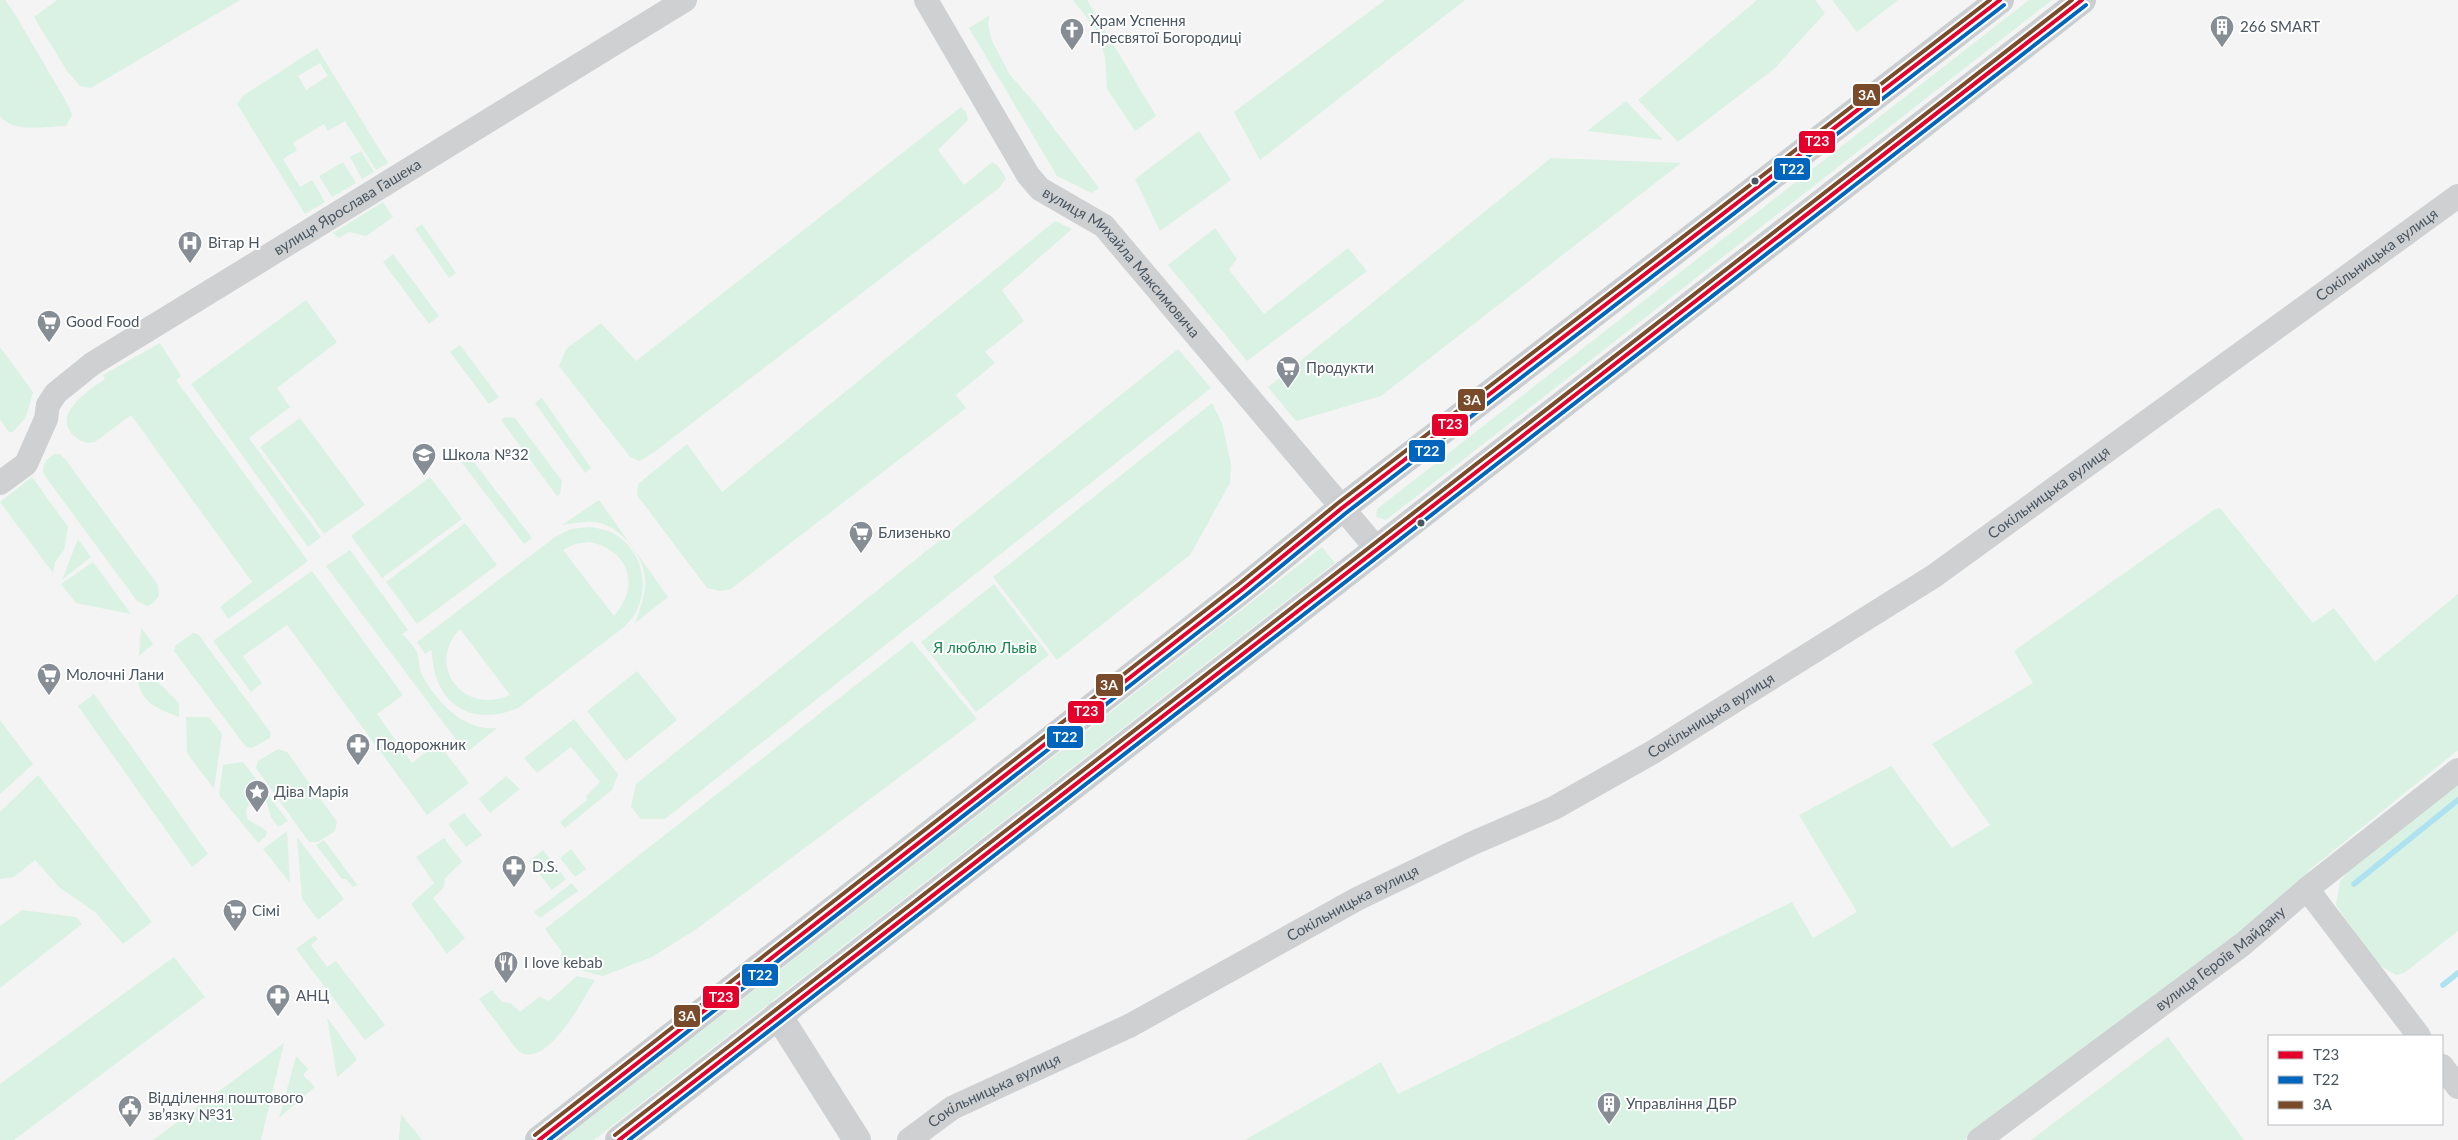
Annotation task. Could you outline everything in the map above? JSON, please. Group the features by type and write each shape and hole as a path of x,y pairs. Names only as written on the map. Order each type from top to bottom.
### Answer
{"main road":[{"path":"538,1140 1236,596 1342,508 2000,0"},
{"path":"619,1140 2082,0"}],"street":[{"name":"вулиця Ярослава Гашека","path":"0,483 26,464 46,419 48,405 56,393 92,364 685,0"},
{"name":"вулиця Михайла Максимовича","path":"926,0 1028,175 1040,189 1104,226 1377,549"},
{"name":"Сокільницька вулиця","path":"909,1140 952,1108 1131,1026 1357,899 1473,843 1554,808 1653,752 1934,576 2458,196"},
{"name":"вулиця Героїв Майдану","path":"1979,1140 2243,944 2307,889 2458,770"},
{"path":"2307,889 2418,1035"},
{"path":"778,1015 857,1140"},
{"path":"2443,1067 2458,1087"}],"green space":[{"path":"0,0 5,0 13,11 67,103 72,115 66,126 21,127 6,122 0,116"},
{"path":"57,0 240,0 91,88 80,86 67,71 34,17"},
{"path":"1073,0 1087,0 1156,116 1135,131 1107,89 1105,57 1098,32"},
{"path":"1385,0 1465,0 1260,160 1234,112"},
{"path":"1757,0 1815,0 1825,13 1774,69 1678,142 1638,100"},
{"path":"1832,0 1898,0 1857,32"},
{"path":"2029,0 2052,0 1386,520 1376,517 1377,509"},
{"path":"990,15 988,23 991,39 1010,75 1034,102 1099,188 1092,193 1057,176 969,28"},
{"path":"317,48 388,163 376,170 345,121 328,131 324,124 293,143 297,150 283,159 300,187 312,180 325,202 305,214 237,104 244,95","holes":["320,63 328,76 306,90 298,76"]},
{"path":"1626,101 1663,140 1587,131"},
{"path":"961,107 966,112 968,120 938,150 964,185 992,162 998,166 1006,178 999,188 653,453 640,461 630,457 559,366 566,349 601,323 636,361"},
{"path":"1199,131 1231,180 1160,231 1135,179"},
{"path":"361,151 374,172 362,179 350,157"},
{"path":"1551,158 1681,163 1381,396 1296,421 1268,387"},
{"path":"343,162 356,183 332,197 319,176"},
{"path":"383,202 393,217 366,236 349,232 339,238 333,233"},
{"path":"1055,221 1072,229 1002,290 1024,321 985,352 995,363 956,395 966,408 731,589 720,591 707,588 637,495 638,484 687,444 722,492"},
{"path":"422,224 456,273 449,278 415,229"},
{"path":"1215,228 1237,259 1229,270 1264,314 1348,248 1367,271 1247,361 1168,265"},
{"path":"393,254 439,316 429,324 383,262"},
{"path":"306,300 337,342 277,388 290,407 249,438 321,537 308,547 191,384"},
{"path":"160,343 181,376 176,380 308,561 228,619 220,607 252,582 131,415 95,442 86,443 79,440 68,428 67,419 69,411 82,396 105,379 103,375"},
{"path":"460,345 499,397 489,404 450,352"},
{"path":"0,347 33,392 26,417 13,432 9,432 0,419"},
{"path":"1178,349 1211,388 665,819 641,819 631,807 636,784"},
{"path":"542,398 591,468 585,473 535,403"},
{"path":"1212,403 1222,423 1231,464 1230,483 1190,555 1057,660 993,577"},
{"path":"505,417 515,418 562,481 560,494 557,496 501,420"},
{"path":"300,418 365,505 324,534 260,447"},
{"path":"467,453 532,538 524,544 459,459"},
{"path":"55,454 60,454 65,459 158,585 159,596 152,604 147,606 137,601 45,476 43,469 45,463"},
{"path":"32,477 68,527 64,550 55,562 53,573 0,502"},
{"path":"430,477 462,519 382,578 351,536"},
{"path":"599,500 636,552 612,528 603,524 585,522 562,525"},
{"path":"2220,508 2313,623 2334,608 2375,662 2458,594 2458,750 2307,872 2311,877 1964,1140 1245,1140 1381,1062 1398,1094 1792,902 1813,938 1857,912 1799,815 1891,766 1952,848 1990,825 1932,744 2033,683 2014,651 2215,509"},
{"path":"465,523 497,565 417,624 386,582"},
{"path":"590,527 603,529 620,538 629,546 640,566 642,577 640,601 635,614 624,627 518,708 484,715 470,712 457,706 447,697 439,685 434,669 432,651 430,650 425,654 417,642 555,537 571,529","holes":["590,542 603,546 614,553 622,561 627,571 629,581 627,593 614,616 563,550 575,544","460,629 510,695 493,700 477,699 464,693 454,683 448,671 446,657 450,643"]},
{"path":"78,539 91,557 62,580"},
{"path":"1322,547 1335,563 594,1140 562,1140"},
{"path":"350,550 408,630 402,634 417,652 422,675 435,695 463,720 485,728 497,728 466,753 326,566"},
{"path":"636,552 668,597 635,623 643,598 644,572"},
{"path":"93,562 131,614 76,603 61,584"},
{"path":"312,571 403,695 377,714 412,763 438,743 469,783 427,815 287,625 243,656 262,683 251,692 213,641"},
{"name":"Я люблю Львів","path":"994,584 1049,655 976,712 921,642"},
{"path":"141,627 153,644 139,656"},
{"path":"193,633 198,634 271,733 270,738 252,748 246,747 174,651 176,645"},
{"path":"912,641 977,719 698,928 652,957 603,976 560,965 562,952 545,929"},
{"path":"137,671 148,672 179,703 179,717 155,706 144,697 140,690"},
{"path":"637,671 677,720 626,761 587,711"},
{"path":"94,694 208,854 192,867 78,706"},
{"path":"186,717 209,717 222,734 214,789 187,753"},
{"path":"574,719 618,774 612,790 565,828 560,822 587,800 586,796 600,782 571,747 537,773 524,758"},
{"path":"0,720 33,764 0,794"},
{"path":"278,749 287,752 337,822 335,831 318,842 309,842 256,768 258,761"},
{"path":"243,762 288,821 278,827 271,817 267,803 259,800 250,803 246,810 247,818 267,832 266,836 258,843 219,795 223,765"},
{"path":"38,775 152,922 123,944 96,913 59,887 35,860 14,877 0,879 0,812"},
{"path":"506,776 520,789 490,813 479,799"},
{"path":"2458,784 2458,931 2404,973 2396,975 2377,964 2336,905 2340,882 2349,870"},
{"path":"464,813 482,835 466,847 448,824"},
{"path":"287,831 290,883 263,849"},
{"path":"297,837 344,899 318,920 302,899"},
{"path":"444,838 462,862 445,878 444,887 433,898 465,938 447,954 411,904 434,883 416,857"},
{"path":"324,840 358,885 353,887 346,879 342,879 316,845"},
{"path":"571,849 586,869 575,877 560,858"},
{"path":"543,850 566,879 552,890 529,861"},
{"path":"572,883 578,891 540,918 534,912"},
{"path":"22,910 76,917 82,924 0,988 0,926"},
{"path":"315,935 318,939 311,945 327,967 336,961 385,1025 365,1040 296,949"},
{"path":"174,957 205,997 14,1140 0,1140 0,1084"},
{"path":"577,976 595,980 573,1017 552,1043 540,1051 529,1055 518,1051 479,999 492,990 502,1002 511,1003 520,1012 539,997 549,1001"},
{"path":"327,1017 356,1058 356,1061 337,1077"},
{"path":"2168,1037 2244,1140 2031,1140"},
{"path":"284,1043 261,1140 153,1140"},
{"path":"296,1056 308,1069 303,1075 315,1087 279,1118"},
{"path":"401,1114 422,1140 399,1140"}],"waterway":[{"path":"2354,884 2458,800"},
{"path":"2443,985 2458,973"}],"transit line":[{"name":"3А","path":"535,1135 1239,584 1338,503 1990,0"},
{"name":"Т23","path":"539,1140 1243,589 1342,508 2000,0"},
{"name":"3А","path":"615,1135 2072,0"},
{"name":"Т23","path":"619,1140 2082,0"},
{"name":"Т22","path":"549,1140 1247,594 1346,513 2004,5"},
{"name":"Т22","path":"629,1140 2086,5"}],"place":[{"name":"266 SMART","path":"2222,48"},
{"name":"Храм Успення Пресвятої Богородиці","path":"1072,51"},
{"name":"Вітар Н","path":"190,264"},
{"name":"Good Food","path":"49,343"},
{"name":"Продукти","path":"1288,389"},
{"name":"Школа №32","path":"424,476"},
{"name":"Близенько","path":"861,554"},
{"name":"Молочні Лани","path":"49,696"},
{"name":"Подорожник","path":"358,766"},
{"name":"Діва Марія","path":"257,813"},
{"name":"D.S.","path":"514,888"},
{"name":"Сімі","path":"235,932"},
{"name":"I love kebab","path":"506,984"},
{"name":"АНЦ","path":"278,1017"},
{"name":"Управління ДБР","path":"1609,1125"},
{"name":"Відділення поштового зв’язку №31","path":"130,1128"}]}
